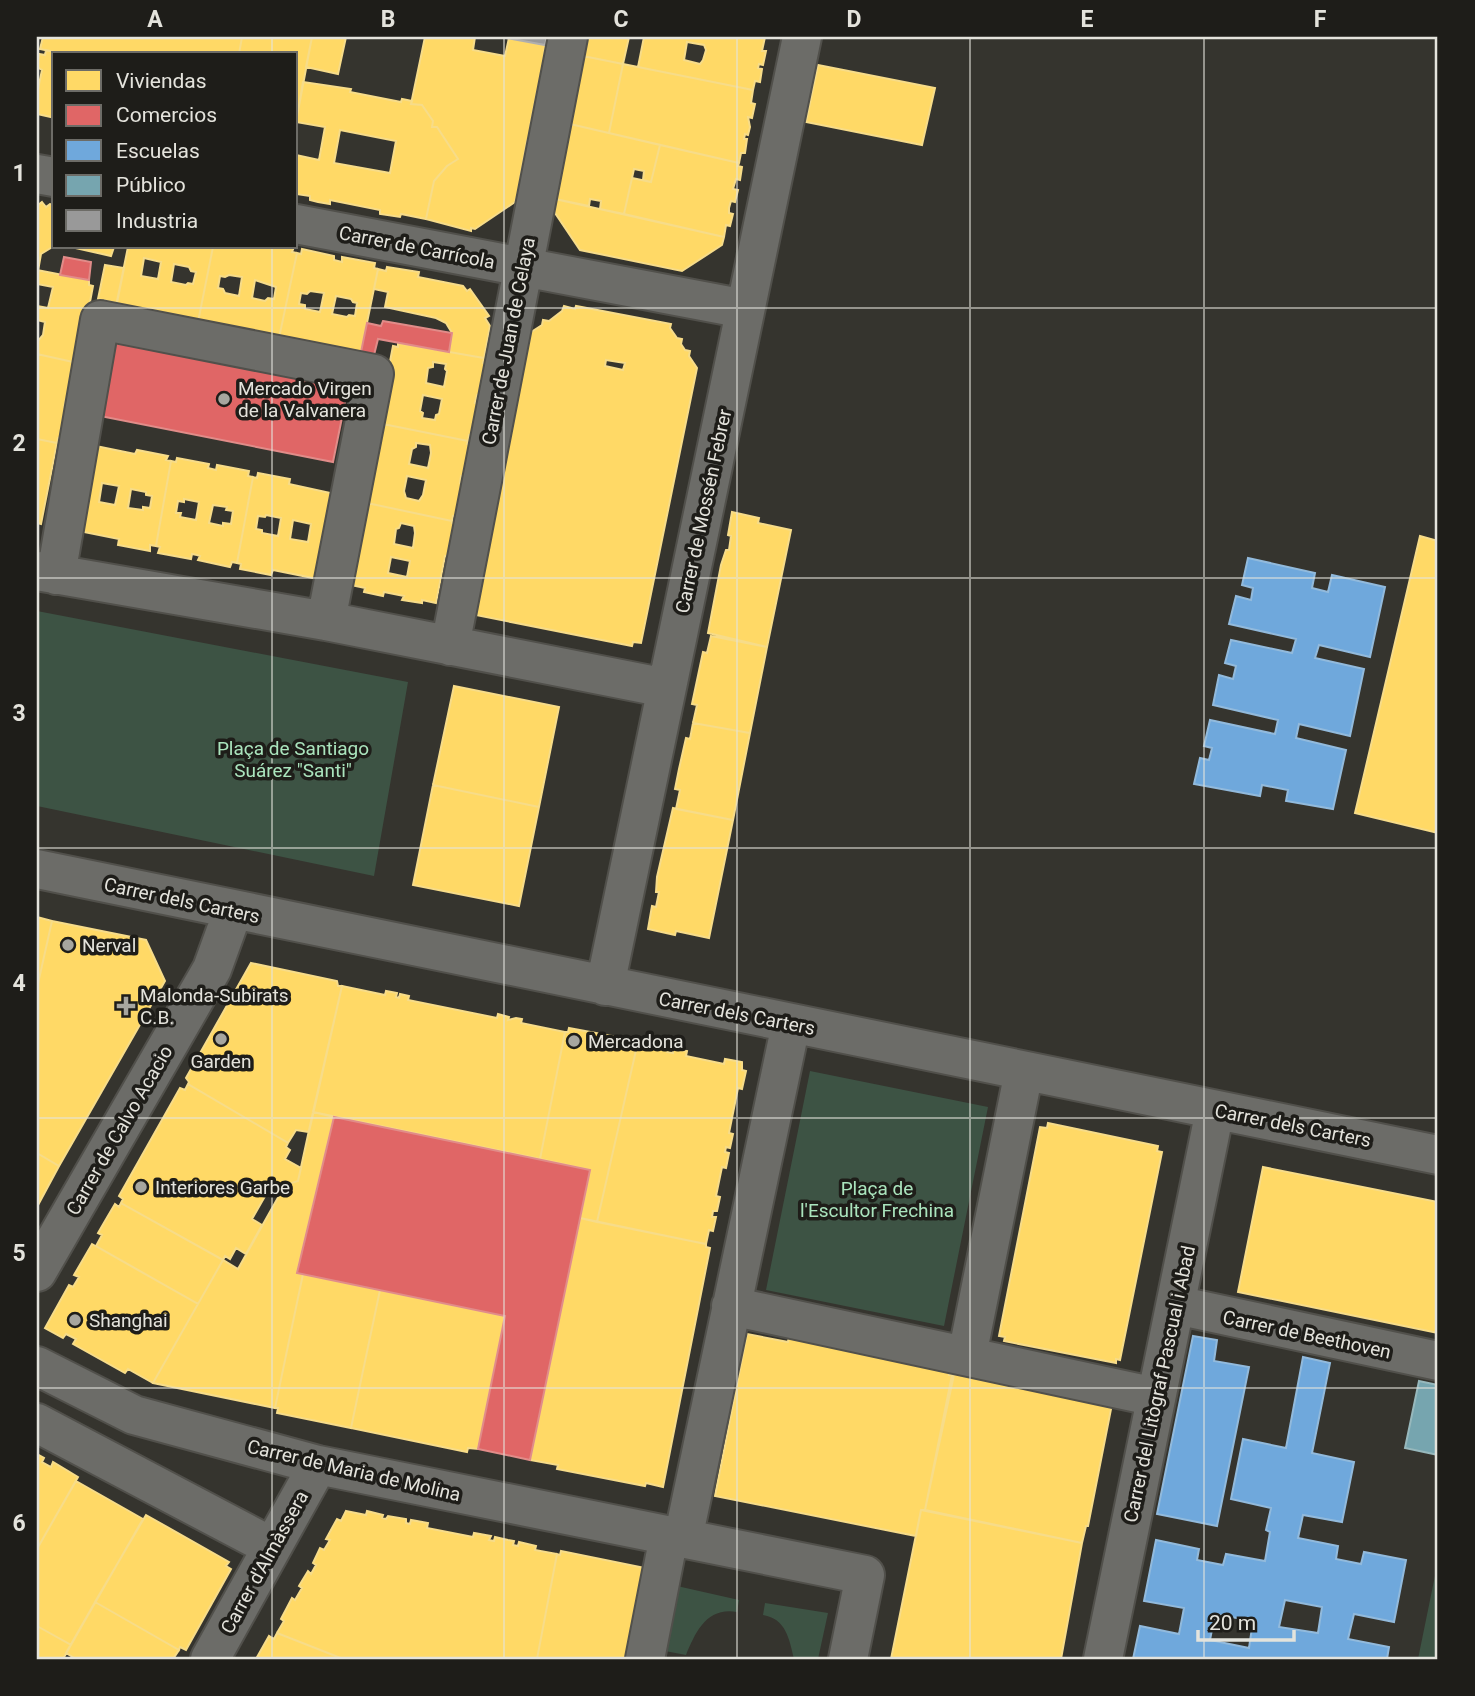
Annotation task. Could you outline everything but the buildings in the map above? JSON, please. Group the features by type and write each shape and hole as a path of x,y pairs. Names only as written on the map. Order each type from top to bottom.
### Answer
{"street":[{"name":"Carrer de Juan de Celaya","path":"450,646 568,37"},
{"name":"Carrer de Mossén Febrer","path":"605,986 802,37"},
{"name":"Carrer de Carrícola","path":"298,224 745,309"},
{"path":"326,621 374,374 100,320 46,573 326,621 666,688"},
{"name":"Carrer dels Carters","path":"37,869 1438,1155"},
{"name":"Carrer de Calvo Acacio","path":"37,1272 212,969 233,911"},
{"path":"645,1659 732,1307 791,1024"},
{"path":"967,1356 1024,1071"},
{"name":"Carrer del Litògraf Pascual i Abad","path":"1103,1659 1215,1110"},
{"name":"Carrer de Beethoven","path":"1176,1305 1438,1361"},
{"path":"732,1307 1156,1397"},
{"name":"Carrer de Maria de Molina","path":"37,1366 134,1415 318,1465 676,1538"},
{"path":"37,1423 272,1547"},
{"name":"Carrer d'Almàssera","path":"210,1659 318,1465"},
{"path":"676,1538 864,1575 848,1659"}],"green space":[{"name":"Plaça de Santiago Suárez \"Santi\"","path":"37,611 408,682 374,876 37,806"},
{"name":"Plaça de l'Escultor Frechina","path":"810,1071 988,1107 944,1326 766,1290"},
{"path":"1438,1561 1438,1659 1418,1659"},
{"path":"677,1586 739,1600 737,1612 718,1613 704,1623 686,1655 665,1651"},
{"path":"765,1603 828,1613 818,1659 794,1659 782,1625 763,1615"}],"place":[{"name":"Mercado Virgen de la Valvanera","path":"224,399"},
{"name":"Nerval","path":"68,945"},
{"name":"Malonda-Subirats C.B.","path":"126,1006"},
{"name":"Garden","path":"221,1039"},
{"name":"Mercadona","path":"574,1041"},
{"name":"Interiores Garbe","path":"141,1187"},
{"name":"Shanghai","path":"75,1320"}]}
